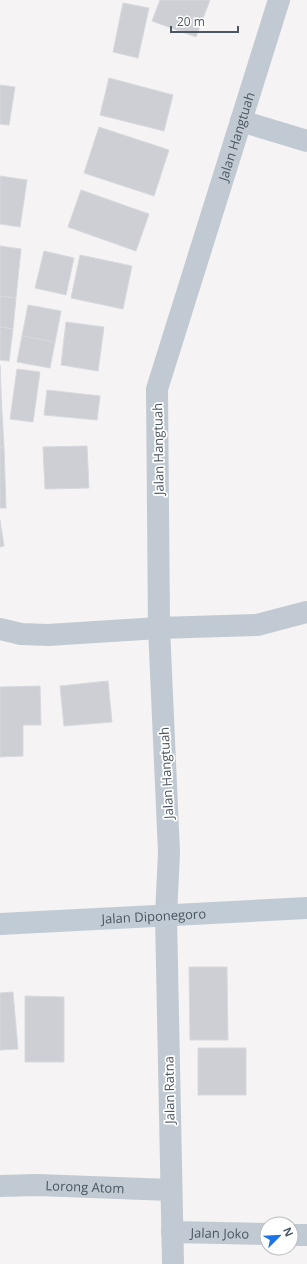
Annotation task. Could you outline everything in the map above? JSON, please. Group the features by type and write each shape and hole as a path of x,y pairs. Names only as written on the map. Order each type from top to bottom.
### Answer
{"street":[{"name":"Jalan Hangtuah","path":"166,916 170,852 160,628 157,389 279,0"},
{"path":"241,121 307,141"},
{"path":"0,629 21,634 48,635 160,628 257,625 307,612"},
{"name":"Jalan Diponegoro","path":"0,924 307,908"},
{"name":"Jalan Ratna","path":"166,916 170,1190 173,1264"},
{"name":"Lorong Atom","path":"0,1186 38,1185 170,1190"},
{"name":"Jalan Joko","path":"172,1232 259,1234"}],"building":[{"path":"160,0 210,0 196,37 152,21"},
{"path":"123,3 149,8 138,58 113,52"},
{"path":"109,78 173,95 164,131 100,115"},
{"path":"0,85 15,87 9,125 0,124"},
{"path":"99,127 169,150 154,196 84,173"},
{"path":"0,176 27,180 20,227 0,224"},
{"path":"81,190 149,214 136,251 68,227"},
{"path":"0,246 21,249 16,298 0,296"},
{"path":"44,251 74,258 66,295 35,288"},
{"path":"80,255 132,266 123,309 71,298"},
{"path":"0,296 16,298 13,329 0,327"},
{"path":"28,305 61,311 55,342 22,336"},
{"path":"66,322 104,327 98,371 61,365"},
{"path":"0,327 13,329 9,361 0,360"},
{"path":"22,336 55,342 50,368 17,362"},
{"path":"0,365 2,414 0,414"},
{"path":"17,369 40,372 33,422 10,419"},
{"path":"47,390 100,396 97,420 44,415"},
{"path":"0,414 2,414 4,447 0,447"},
{"path":"87,446 89,488 45,489 43,447"},
{"path":"0,447 4,447 6,508 0,508"},
{"path":"0,520 4,546 0,547"},
{"path":"108,681 112,722 64,726 60,686"},
{"path":"40,686 41,725 23,725 23,756 0,757 0,687"},
{"path":"189,967 227,967 228,1040 190,1040"},
{"path":"13,992 18,1049 0,1050 0,993"},
{"path":"25,996 64,997 64,1062 25,1062"},
{"path":"198,1048 246,1048 246,1095 198,1095"}]}
